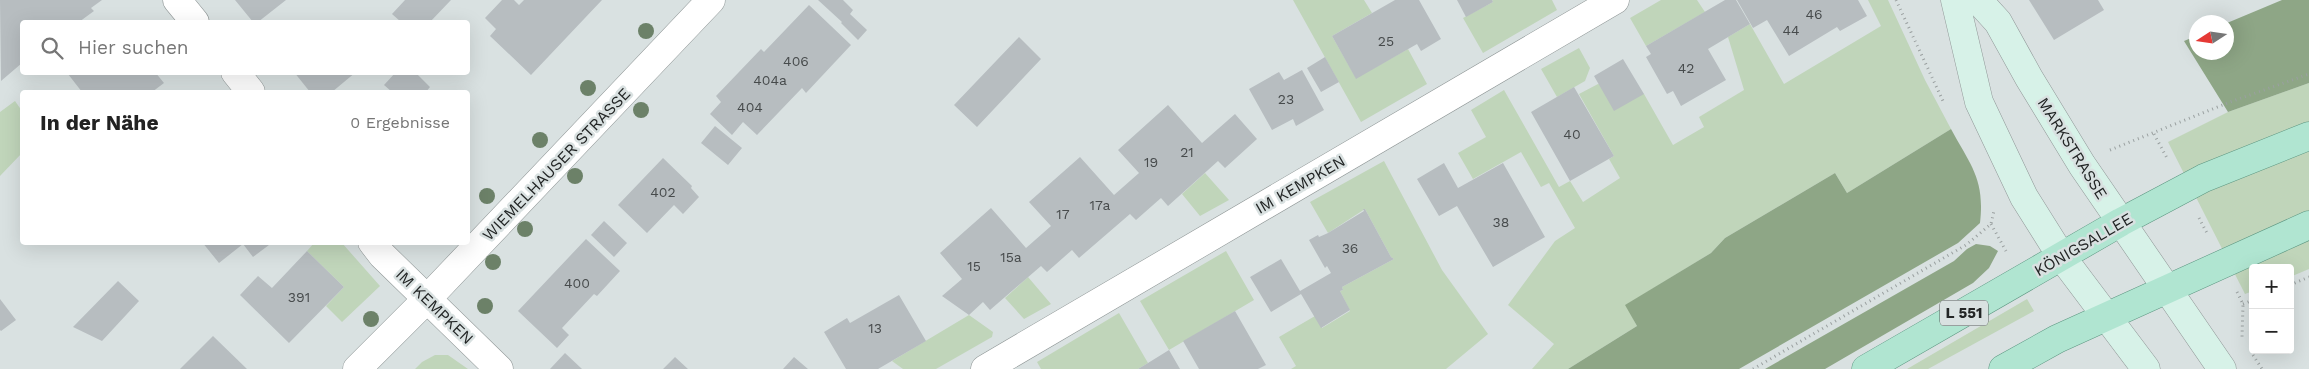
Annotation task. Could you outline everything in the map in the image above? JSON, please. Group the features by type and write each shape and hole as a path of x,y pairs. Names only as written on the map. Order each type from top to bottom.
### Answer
{"main road":[{"path":"1955,0 1979,102 2024,197 2061,256 2146,369"},
{"name":"MARKSTRASSE","path":"1978,0 1998,22 2029,78 2082,165 2222,369"},
{"name":"KÖNIGSALLEE","path":"1866,369 2121,222 2204,178 2309,136"},
{"path":"2003,369 2057,339 2309,225"}],"street":[{"path":"177,0 193,20"},
{"name":"WIEMELHAUSER STRASSE","path":"357,369 427,299 712,0"},
{"name":"IM KEMPKEN","path":"985,369 1615,0"},
{"path":"237,75 249,90"},
{"name":"IM KEMPKEN","path":"375,245 498,369"}],"path":[{"path":"2082,165 2101,153 2154,134 2230,102 2309,74"},
{"path":"1753,369 1966,245 1990,224 1994,210"},
{"path":"2294,283 2309,277"},
{"path":"2242,337 2243,304 2249,302"}],"green space":[{"path":"1293,0 1364,0 1372,13 1332,36 1356,78 1408,49 1427,84 1361,122"},
{"path":"1492,0 1552,0 1557,10 1483,53 1463,18 1493,2"},
{"path":"1661,0 1697,0 1705,12 1646,46 1630,18"},
{"path":"1868,0 1888,0 1925,80 1951,129 1847,193 1835,173 1725,238 1711,253 1626,305 1637,326 1568,369 1532,369 1554,344 1508,305 1555,241 1575,228 1549,183 1541,187 1521,152 1473,179 1458,153 1486,137 1471,110 1504,90 1559,187 1570,181 1583,202 1620,178 1609,159 1614,156 1579,94 1598,84 1644,94 1673,145 1704,127 1699,117 1744,90 1728,37 1750,24 1784,84 1881,26"},
{"path":"2282,0 2309,0 2309,83 2228,112 2196,60 2234,60 2234,20"},
{"path":"2189,39 2189,49 2184,41"},
{"path":"1579,48 1590,68 1585,81 1557,97 1541,69"},
{"path":"2309,83 2309,269 2294,275 2294,264 2249,264 2249,292 2245,294 2168,142 2228,112"},
{"path":"15,101 20,108 20,155 0,176 0,112"},
{"path":"1951,129 1975,173 1981,208 1980,223 1958,243 1739,369 1568,369 1637,326 1625,305 1711,253 1725,238 1835,173 1847,193"},
{"path":"1384,161 1442,270 1488,334 1446,369 1291,369 1296,366 1279,337 1315,316 1322,328 1350,311 1340,291 1343,290 1342,287 1394,259 1391,257 1365,209 1328,233 1310,202"},
{"path":"1205,173 1229,200 1200,216 1182,194"},
{"path":"1976,244 1990,246 1998,251 1989,268 1973,283 1825,369 1765,369 1954,261 1967,249"},
{"path":"312,245 344,245 380,286 342,322 326,306 344,287 307,251"},
{"path":"1226,251 1254,300 1169,350 1140,301"},
{"path":"1028,277 1051,304 1024,319 1005,298"},
{"path":"2027,299 2034,311 1928,369 1907,369"},
{"path":"1119,313 1148,363 1138,369 1041,369 1037,362"},
{"path":"969,315 993,332 992,337 936,369 903,369 892,361"},
{"path":"435,355 448,355 468,369 415,369 422,362"}],"building":[{"path":"0,0 102,0 91,8 94,11 82,20 20,20 20,65 1,81"},
{"path":"235,0 286,0 261,20 251,20"},
{"path":"405,0 451,0 432,20 399,20 392,14"},
{"path":"502,0 514,0 519,5 524,0 602,0 531,75 490,36 496,29 485,18"},
{"path":"818,0 843,0 853,10 850,14 867,30 858,40"},
{"path":"1395,0 1419,0 1441,39 1421,51 1417,44 1356,79 1332,36"},
{"path":"1457,0 1492,0 1493,2 1466,17"},
{"path":"1725,0 1736,0 1750,24 1708,49 1726,80 1681,106 1673,91 1667,94 1646,57 1651,54 1646,46"},
{"path":"1737,0 1858,0 1867,16 1840,31 1837,27 1789,56 1767,20 1753,28"},
{"path":"2029,0 2098,0 2104,10 2054,40"},
{"path":"809,5 851,45 806,93 802,88 757,135 743,122 732,135 710,114 721,102 716,96 761,49 764,52"},
{"path":"1019,37 1041,59 977,127 954,105"},
{"path":"1325,57 1339,82 1321,92 1307,68"},
{"path":"1623,59 1644,94 1614,111 1594,76"},
{"path":"1302,70 1324,110 1296,126 1293,119 1272,130 1249,89 1279,72 1284,80"},
{"path":"69,75 157,75 164,83 155,90 80,90"},
{"path":"296,75 352,75 334,90 308,90"},
{"path":"393,75 418,75 430,87 428,90 390,90 384,85"},
{"path":"1574,87 1614,156 1570,181 1531,112"},
{"path":"1168,105 1202,143 1235,114 1257,139 1225,168 1218,161 1168,206 1161,198 1136,220 1130,214 1079,258 1072,250 1047,272 1041,266 990,310 983,302 969,315 942,296 962,279 940,253 991,208 1026,248 1051,226 1029,202 1080,157 1114,195 1139,173 1118,150"},
{"path":"715,126 742,148 728,165 701,143"},
{"path":"663,158 692,186 691,188 699,197 683,214 674,205 647,233 618,205"},
{"path":"1444,163 1458,188 1503,163 1545,237 1493,267 1457,206 1439,216 1417,179"},
{"path":"1363,209 1365,209 1391,257 1394,259 1342,287 1343,290 1340,291 1350,310 1321,328 1301,294 1271,312 1250,277 1281,259 1300,291 1331,273 1327,266 1325,268 1309,240 1318,235 1319,237 1328,233 1364,211"},
{"path":"604,221 627,243 614,257 591,235"},
{"path":"586,239 620,271 597,296 594,294 562,328 569,335 557,348 518,311"},
{"path":"204,245 242,245 219,263"},
{"path":"244,245 269,245 253,257"},
{"path":"307,251 344,287 289,343 240,295 258,276 272,288"},
{"path":"118,281 139,301 102,341 73,327"},
{"path":"899,295 926,341 878,369 846,369 824,332 847,318 850,323"},
{"path":"0,299 16,320 1,331 0,330"},
{"path":"1235,311 1266,365 1258,369 1199,369 1183,341"},
{"path":"213,336 247,369 180,369"},
{"path":"1169,350 1180,369 1138,369 1148,363"},
{"path":"565,353 582,369 550,369"},
{"path":"675,357 688,369 663,369"},
{"path":"794,357 808,369 783,369"}]}
